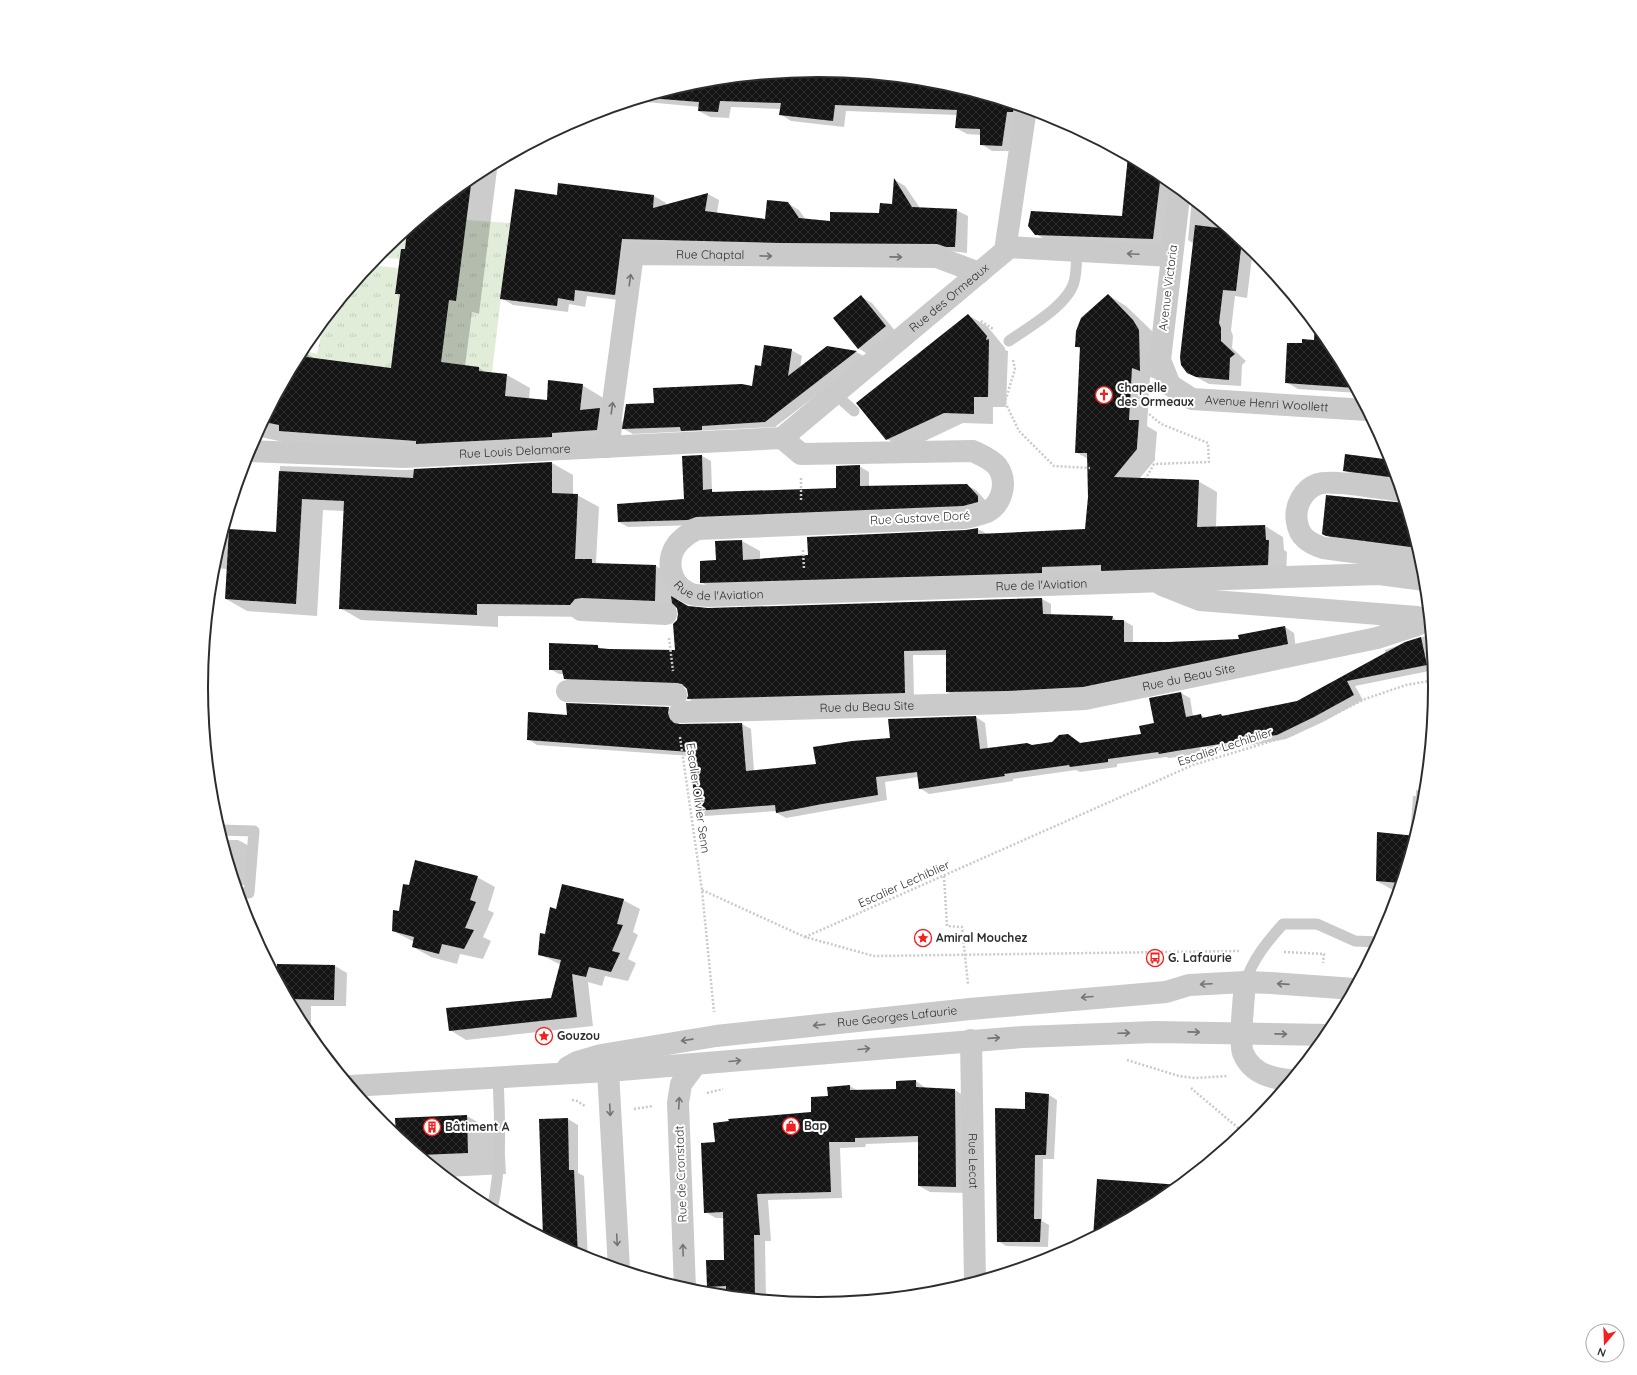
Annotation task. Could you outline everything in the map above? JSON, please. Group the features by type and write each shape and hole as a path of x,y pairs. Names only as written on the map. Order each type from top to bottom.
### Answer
{"street":[{"path":"1025,113 1006,247 1172,256"},
{"name":"Avenue Victoria","path":"1170,385 1160,360 1179,195"},
{"name":"Rue des Ormeaux","path":"782,438 1005,251 1006,247"},
{"name":"Rue Chaptal","path":"607,447 633,254 937,257 979,273"},
{"name":"Avenue Henri Woollett","path":"1170,385 1192,399 1362,410"},
{"name":"Rue Louis Delamare","path":"255,451 404,457 782,438"},
{"name":"Rue Gustave Doré","path":"670,568 673,551 679,542 698,529 965,518 987,512 999,502 1003,491 1002,480 997,467 990,460 973,451 801,454 782,438"},
{"path":"1397,491 1333,483 1318,484 1305,493 1298,504 1296,516 1298,529 1303,537 1311,544 1323,548 1415,560"},
{"name":"Rue de l'Aviation","path":"670,568 672,576 682,589 690,594 708,596 1380,574 1419,579"},
{"name":"Rue du Beau Site","path":"678,703 1007,703 1085,699 1377,638 1418,625 1417,617 1200,600 1153,582"},
{"path":"581,610 666,614"},
{"path":"567,691 678,703"},
{"path":"1245,982 1242,1033 1243,1053 1255,1070 1278,1079 1286,1080"},
{"name":"Rue Georges Lafaurie","path":"553,1074 577,1062 601,1055 659,1044 716,1036 970,1008 1166,992 1189,985 1245,982 1349,989"},
{"path":"356,1086 608,1071 971,1040 1155,1032 1320,1035"},
{"name":"Rue Lecat","path":"971,1040 975,1277"},
{"path":"608,1071 659,1044"},
{"name":"Rue de Cronstadt","path":"685,1283 678,1103 681,1084 696,1064"},
{"path":"608,1071 619,1265"}],"lane":[{"path":"1009,341 1059,305 1069,294 1074,282 1077,251"},
{"path":"835,394 854,411"},
{"path":"225,830 254,831 250,893 243,893"},
{"path":"1245,982 1250,968 1260,950 1283,924 1317,924 1355,941 1373,942"},
{"path":"494,1204 496,1195 500,1152 498,1077"}],"path":[{"path":"981,321 1009,341 1015,369 1005,402 1019,431 1054,466 1090,468"},
{"path":"1143,386 1143,409 1161,424 1208,443 1209,462 1154,464 1146,478"},
{"name":"Escalier Olivier Senn","path":"666,614 678,703 679,729 702,890 716,1036"},
{"name":"Escalier Lechiblier","path":"805,937 1193,765 1292,734 1365,699 1406,685 1429,681"},
{"path":"944,876 947,926 962,927 966,955 970,1008"},
{"path":"702,890 805,937 874,956 1260,950"},
{"path":"1191,1088 1239,1129"}],"green space":[{"path":"466,220 510,223 491,380 478,379 479,367 397,357 396,369 305,358 309,352 317,354 321,334 334,316 378,266 398,268 395,293 400,294 396,330 444,336 449,300 456,301"},
{"path":"406,238 405,249 401,249 399,259 385,258"}],"building":[{"path":"779,78 858,78 898,82 938,89 1013,109 1013,112 1007,112 1002,146 980,145 980,129 955,128 957,110 835,105 833,121 779,115 781,103 720,101 718,112 698,111 699,102 658,99 739,82"},
{"path":"1127,161 1160,181 1153,239 1035,235 1028,226 1031,211 1122,216"},
{"path":"894,178 912,207 957,209 955,247 946,247 937,244 780,243 622,239 615,295 575,290 574,301 558,298 557,306 500,299 515,189 557,195 558,183 654,195 653,208 708,193 705,211 765,219 767,200 788,202 799,218 830,221 830,212 879,213 880,203 892,204"},
{"path":"471,186 456,301 449,300 441,362 479,367 479,371 507,374 505,396 547,400 548,380 583,384 580,410 600,408 597,430 552,433 552,437 416,444 416,441 279,431 279,425 268,423 306,357 391,368 400,294 395,294 401,249 405,249 406,238 447,203"},
{"path":"1195,225 1220,228 1241,248 1236,291 1223,290 1219,323 1221,328 1221,341 1235,354 1230,358 1229,380 1196,377 1187,373 1181,365 1180,357"},
{"path":"1108,294 1133,320 1139,330 1140,371 1132,368 1129,420 1139,420 1137,449 1114,477 1199,480 1197,527 1265,525 1266,540 1269,540 1268,565 1101,571 1101,565 1042,567 1042,573 700,583 700,561 716,560 715,541 742,540 743,560 808,555 807,537 966,530 978,528 978,534 1085,529 1088,497 1087,453 1075,453 1080,347 1075,347 1076,331 1081,318"},
{"path":"861,295 886,326 858,349 833,318"},
{"path":"968,314 987,336 986,340 989,339 988,397 974,397 974,414 944,413 886,440 856,403"},
{"path":"1314,332 1350,388 1285,383 1287,343 1302,343 1302,339 1314,340"},
{"path":"764,345 792,349 788,376 827,346 857,351 765,422 702,426 702,430 681,431 680,427 622,429 626,404 654,403 653,388 742,384 752,386 755,365 761,366"},
{"path":"1345,454 1385,459 1392,477 1343,471"},
{"path":"702,455 703,490 712,489 712,492 836,488 836,466 860,465 860,486 967,484 978,496 978,502 963,506 696,517 688,520 618,522 617,504 684,499 682,456"},
{"path":"552,462 552,493 578,494 575,559 592,559 592,563 656,565 655,601 582,598 575,599 570,605 477,604 477,615 339,609 344,501 302,499 296,604 225,599 229,529 276,532 279,471 413,478 414,469"},
{"path":"1326,495 1400,503 1412,547 1326,536 1322,534"},
{"path":"671,596 688,606 708,608 1042,598 1043,614 1113,616 1112,620 1124,620 1124,642 1239,639 1238,635 1285,626 1288,644 1083,687 1007,691 946,692 946,650 904,651 905,693 687,699 687,689 682,684 564,679 562,670 549,670 549,643 598,645 598,648 609,649 675,650 673,624 677,620 678,614 677,608 672,603"},
{"path":"1421,637 1427,665 1347,681 1354,695 1277,735 1159,754 1158,752 1108,759 1108,762 1070,767 1069,765 1004,774 1005,776 919,789 917,772 876,777 878,795 776,813 775,805 695,811 690,752 527,740 528,712 567,715 566,703 669,707 668,713 670,719 674,723 680,724 742,723 746,771 816,764 813,747 852,741 890,738 888,719 976,716 980,749 1027,743 1032,745 1052,742 1059,735 1068,734 1080,743 1141,734 1139,726 1154,723 1149,698 1181,692 1186,717 1201,714 1202,718 1221,714 1222,716 1297,701 1405,642"},
{"path":"1377,832 1410,835 1397,883 1376,881"},
{"path":"415,860 478,876 470,900 476,902 465,928 474,930 464,949 442,944 439,954 412,947 414,937 392,931 393,910 399,911 403,884 409,885"},
{"path":"562,884 624,899 617,924 623,925 612,951 620,953 611,972 589,967 586,977 572,974 577,1017 449,1031 446,1008 551,998 561,960 538,955 540,933 545,934 550,907 556,909"},
{"path":"277,964 335,965 334,1000 294,999 277,969"},
{"path":"916,1080 916,1087 955,1089 956,1187 918,1186 918,1136 855,1138 855,1142 829,1142 831,1192 757,1194 760,1235 754,1235 755,1295 726,1291 726,1286 707,1287 706,1260 724,1260 723,1212 704,1213 701,1143 715,1142 713,1123 729,1121 728,1119 811,1112 811,1097 828,1096 827,1087 850,1085 850,1090 896,1089 896,1081"},
{"path":"1025,1092 1049,1094 1046,1155 1035,1155 1034,1219 1041,1219 1040,1242 997,1242 995,1108 1025,1109"},
{"name":"Bâtiment A","path":"467,1115 468,1153 426,1155 395,1127 395,1118"},
{"path":"568,1118 569,1170 574,1170 578,1249 543,1232 539,1119"},
{"path":"1097,1179 1173,1184 1124,1216 1093,1233"}],"place":[{"name":"Chapelle des Ormeaux","path":"1104,395"},
{"name":"Amiral Mouchez","path":"923,938"},
{"name":"G. Lafaurie","path":"1155,958"},
{"name":"Gouzou","path":"544,1036"},
{"name":"Bap","path":"791,1126"},
{"name":"Bâtiment A","path":"432,1127"}]}
